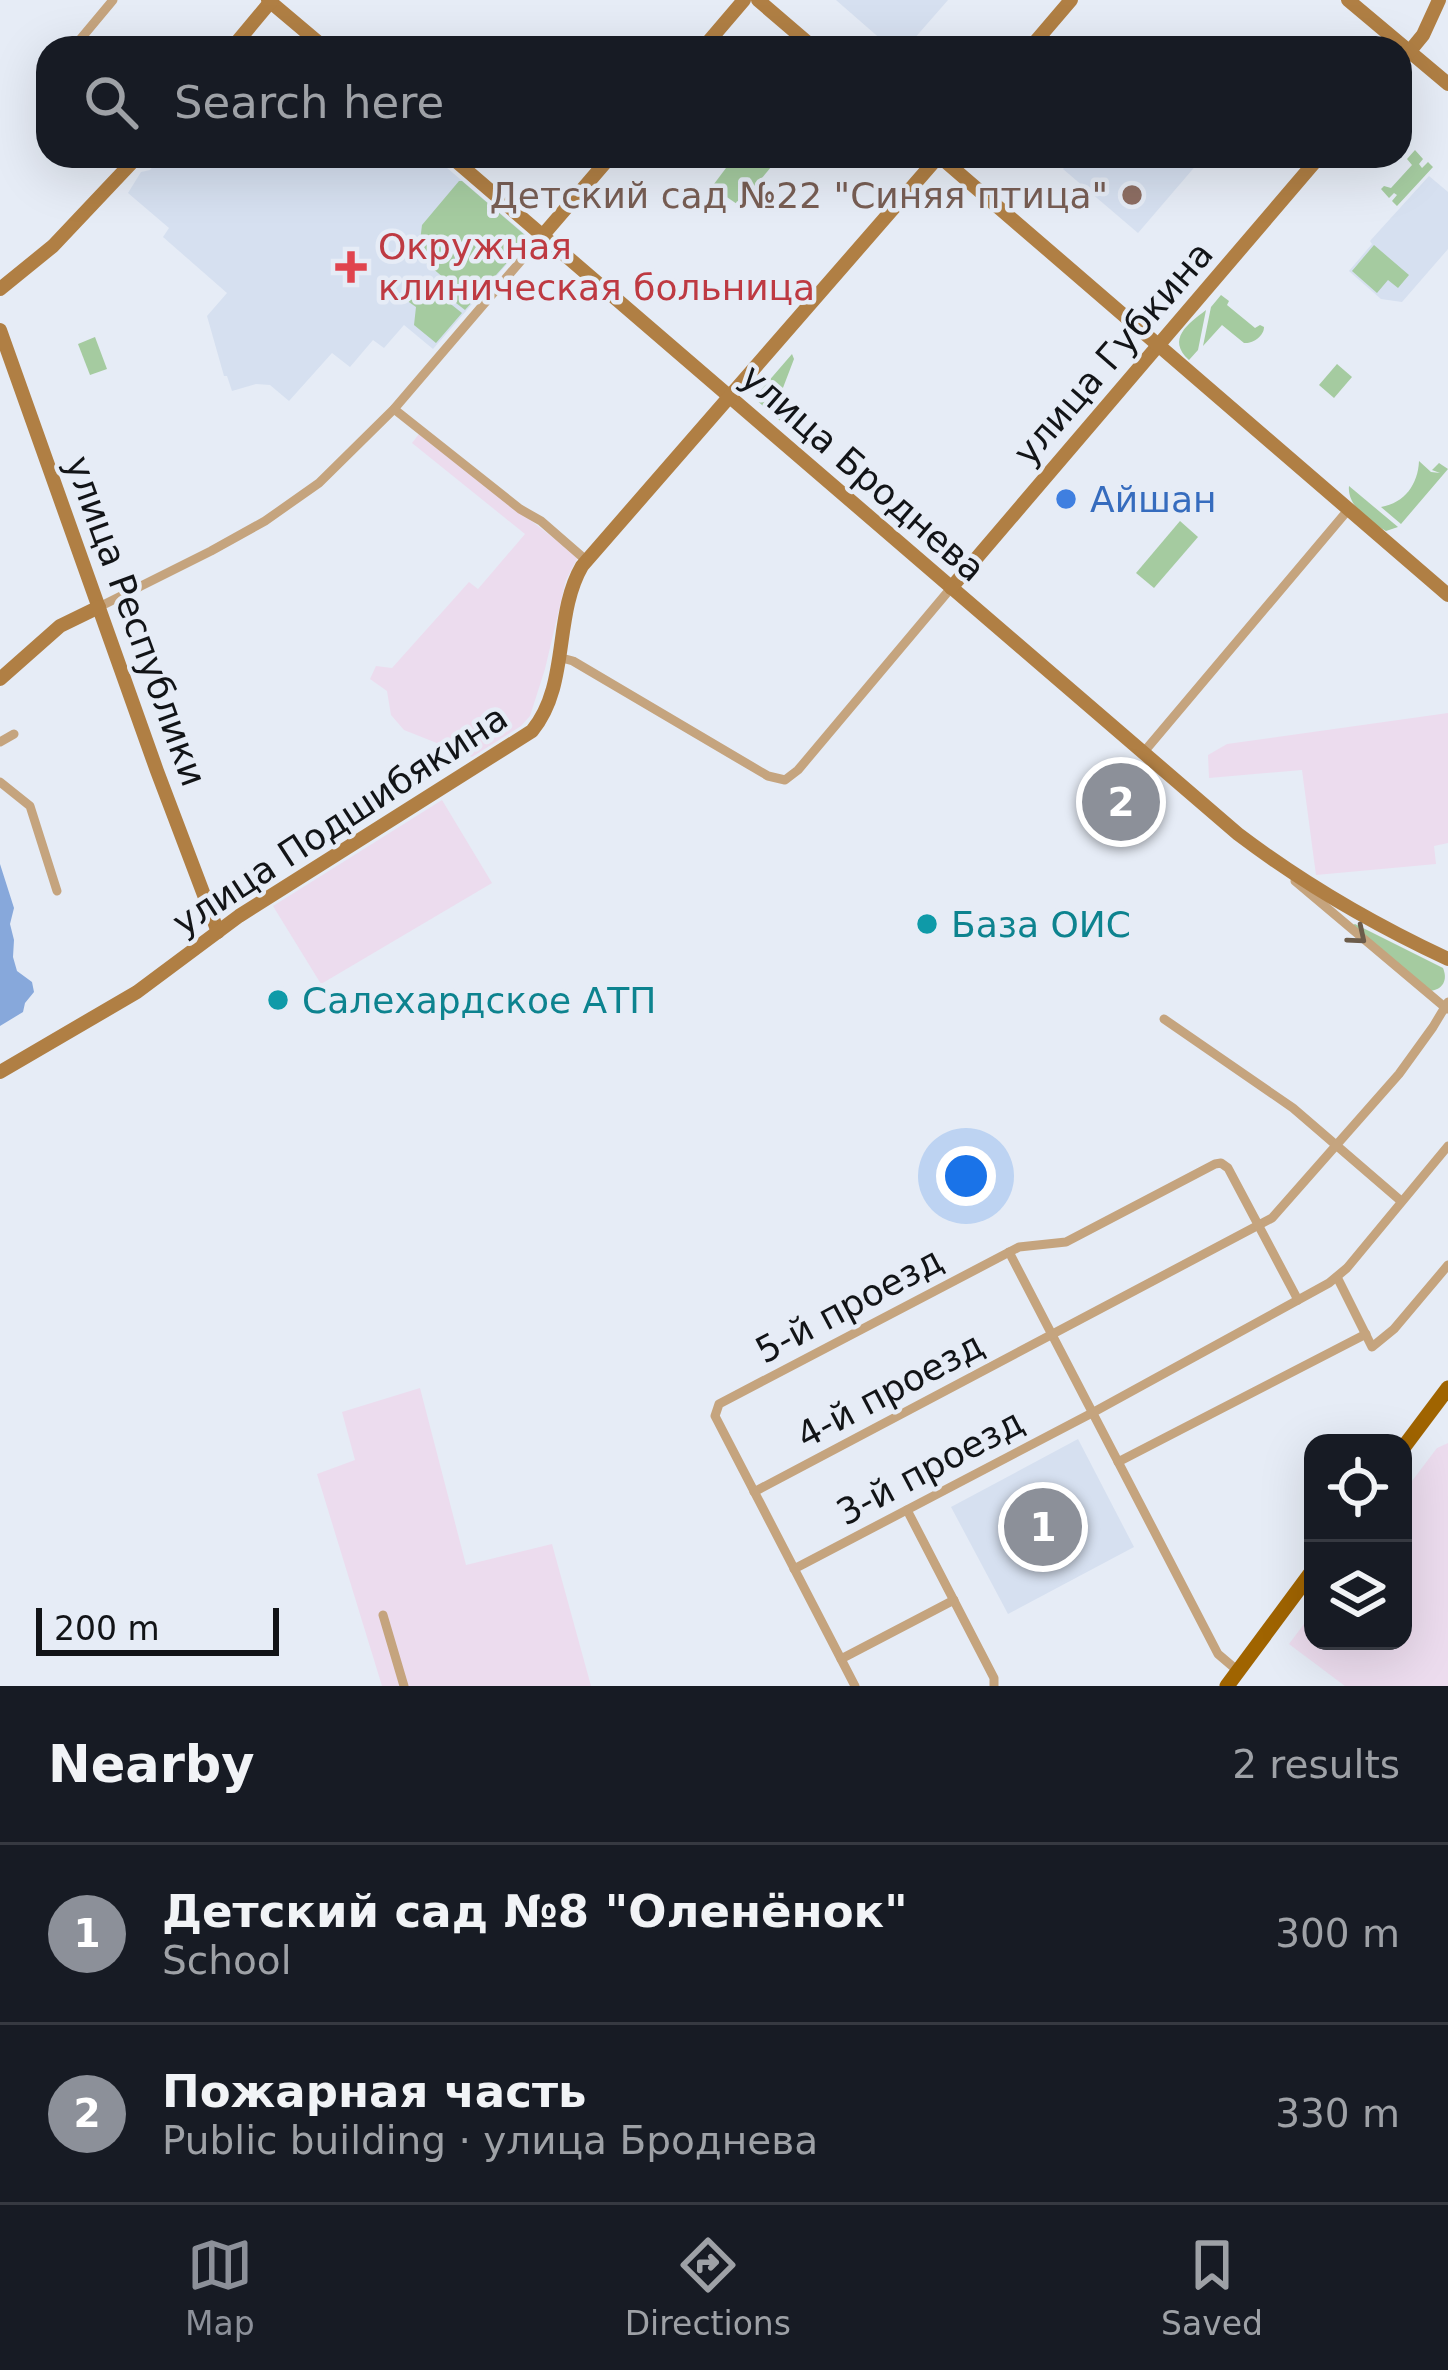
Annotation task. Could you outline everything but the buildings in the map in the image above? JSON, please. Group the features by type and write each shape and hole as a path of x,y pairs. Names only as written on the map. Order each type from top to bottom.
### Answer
{"main road":[{"path":"713,36 744,0"},
{"path":"758,0 800,36"},
{"path":"1040,36 1071,0"},
{"path":"1348,0 1383,36"},
{"path":"1412,48 1439,0"},
{"path":"242,36 270,1 311,36"},
{"path":"1412,62 1448,84"},
{"path":"0,289 53,246 127,168"},
{"name":"улица Броднева","path":"464,168 1238,834 1346,907 1448,959"},
{"path":"543,235 601,168"},
{"name":"улица Подшибякина","path":"0,1072 137,992 218,932 532,731 548,704 570,592 586,561 929,168"},
{"path":"953,168 1448,595"},
{"name":"улица Губкина","path":"951,588 1310,168"},
{"name":"улица Республики","path":"0,330 218,932"},
{"path":"0,679 60,626 99,608"},
{"path":"1412,1436 1448,1388"},
{"path":"1227,1686 1304,1582"}],"street":[{"path":"83,36 113,0"},
{"path":"99,608 265,521 320,483 394,409 543,235"},
{"path":"394,409 586,561"},
{"path":"1143,753 1348,510"},
{"path":"558,657 573,661 780,781 798,770 951,588"},
{"path":"0,742 14,734"},
{"path":"0,782 30,806 57,891"},
{"path":"1274,861 1334,916 1447,1006"},
{"name":"4-й проезд","path":"754,1492 1259,1226 1282,1209 1399,1074 1447,1006"},
{"path":"1164,1019 1279,1097 1401,1202"},
{"name":"3-й проезд","path":"794,1569 1092,1413 1337,1277 1448,1146"},
{"name":"5-й проезд","path":"754,1492 716,1416 716,1407 1009,1252 1025,1245 1066,1242 1221,1163 1259,1226"},
{"path":"1259,1226 1298,1300"},
{"path":"1009,1252 1218,1654 1238,1671"},
{"path":"1337,1277 1372,1347 1448,1265"},
{"path":"1118,1462 1366,1334"},
{"path":"754,1492 855,1686"},
{"path":"907,1510 995,1684"},
{"path":"841,1659 954,1600"},
{"path":"383,1615 404,1686"}],"shaded area":[{"path":"836,0 948,0 916,36 877,36"},
{"name":"Окружная клиническая больница","path":"447,168 527,236 527,241 433,349 404,325 384,348 373,340 350,367 332,353 289,401 270,385 232,391 207,316 227,293 163,237 169,228 128,193 141,172"},
{"name":"Детский сад №22 \"Синяя птица\"","path":"1064,168 1194,168 1138,233"},
{"path":"1429,176 1448,192 1448,249 1402,302 1381,299 1349,271"},
{"path":"419,434 578,557 566,580 530,716 472,757 404,730 391,715 387,691 370,679 376,666 392,668 469,582 478,589 525,534 412,443"},
{"path":"1448,713 1448,843 1434,846 1436,864 1316,875 1302,770 1209,778 1208,755 1227,744"},
{"path":"442,800 492,883 321,984 273,906"},
{"path":"420,1388 466,1565 552,1544 591,1686 382,1686 317,1474 355,1460 342,1412"},
{"path":"1078,1439 1134,1547 1008,1614 951,1507"},
{"path":"1448,1443 1448,1686 1345,1686 1289,1644 1304,1624 1304,1650 1412,1650 1412,1481 1437,1448"}],"green space":[{"path":"1415,150 1423,159 1422,168 1428,162 1433,167 1397,206 1392,201 1397,195 1389,198 1381,189 1391,188 1412,168"},
{"path":"726,168 770,168 737,204 714,184"},
{"path":"459,181 527,240 465,310 438,289 444,278 412,251 420,241 422,225"},
{"path":"1374,245 1409,275 1398,288 1388,280 1377,293 1352,271"},
{"path":"438,294 462,313 436,343 414,325 416,307 406,300 434,299"},
{"path":"1221,295 1255,328 1264,327 1257,339 1244,343 1222,325 1203,346 1211,307"},
{"path":"1206,310 1198,350 1189,360 1179,345 1182,332"},
{"path":"95,337 107,369 90,375 78,344"},
{"path":"792,354 781,393 786,426 754,398"},
{"path":"1337,364 1352,377 1334,398 1319,385"},
{"path":"1419,461 1431,472 1440,473 1432,470 1439,463 1448,469 1401,524 1381,507 1409,491"},
{"path":"1349,486 1398,527 1386,531 1366,518 1355,506"},
{"path":"1180,521 1198,537 1154,588 1136,573"},
{"path":"1355,924 1443,968 1443,984 1429,991"}],"water":[{"path":"0,864 14,908 10,924 13,957 17,971 32,982 34,992 23,1012 0,1026"}],"place":[{"name":"Детский сад №22 \"Синяя птица\"","path":"1132,195"},
{"name":"Окружная клиническая больница","path":"351,267"},
{"name":"Айшан","path":"1066,499"},
{"name":"Пожарная часть","path":"1121,802"},
{"name":"База ОИС","path":"927,924"},
{"name":"Салехардское АТП","path":"278,1000"},
{"name":"Детский сад №8 \"Оленёнок\"","path":"1043,1527"}]}
